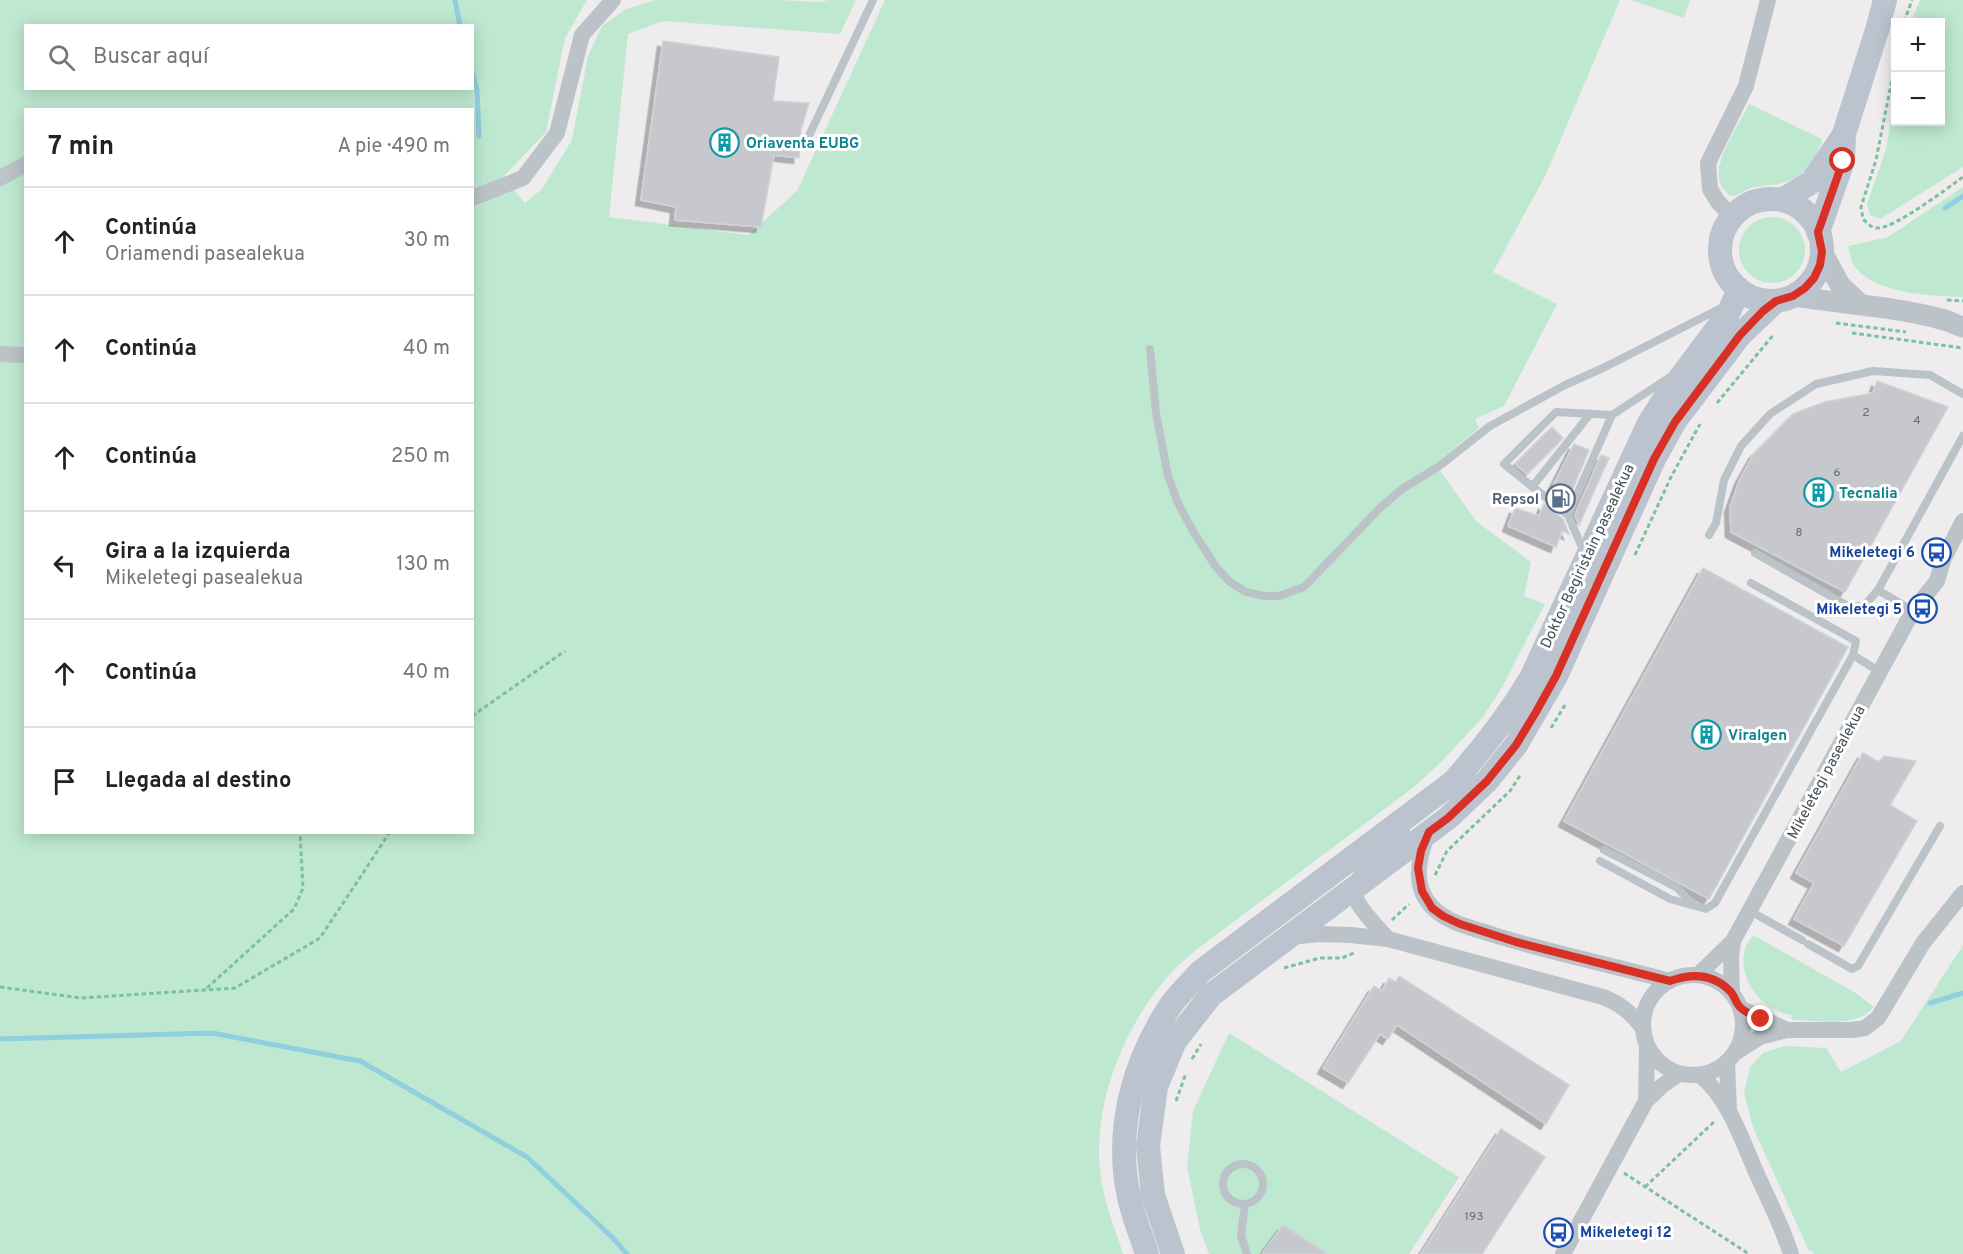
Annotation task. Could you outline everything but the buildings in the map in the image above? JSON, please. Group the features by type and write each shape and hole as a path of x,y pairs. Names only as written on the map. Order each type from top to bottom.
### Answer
{"main road":[{"path":"1356,886 1448,818 1487,781 1516,745 1556,676 1646,478 1675,422 1740,335 1785,298 1805,288 1814,278 1820,265 1820,242 1843,161 1844,134 1885,0"},
{"path":"1878,27 1891,0"},
{"path":"1782,200 1812,182 1844,134"},
{"path":"1785,298 1762,300 1750,296 1736,296 1720,250 1722,235 1733,217 1752,203 1767,199 1782,200 1797,206 1809,215 1820,242"},
{"name":"Doktor Begiristain pasealekua","path":"1148,1254 1129,1197 1124,1148 1131,1089 1145,1050 1168,1009 1200,972 1453,782 1486,745 1509,714 1531,678 1648,423 1728,314 1736,296"},
{"name":"Doktor Begiristain pasealekua","path":"1173,1254 1153,1195 1148,1146 1156,1087 1175,1041 1212,995 1356,886"}],"street":[{"path":"474,197 523,178 557,134 582,35 613,0"},
{"path":"1733,217 1718,202 1710,189 1708,163 1746,86 1768,0"},
{"path":"0,178 24,165"},
{"path":"1820,242 1839,285 1860,304"},
{"path":"1785,298 1860,304 1942,319 1963,327"},
{"path":"1942,319 1963,315"},
{"path":"0,354 24,355"},
{"name":"Mikeletegi pasealekua","path":"1698,975 1733,941 1916,606 1937,581 1944,558 1963,521"},
{"name":"Doktor Begiristain pasealekua","path":"1356,886 1372,859 1401,834 1418,809"},
{"path":"1429,832 1421,851 1418,868 1419,883 1430,905 1443,916 1460,924 1516,942 1670,981"},
{"path":"1356,886 1357,901 1388,939"},
{"path":"1647,1046 1661,1063 1679,1074 1700,1075 1715,1071 1760,1037 1787,1030 1865,1028 1878,1018 1923,944 1963,893"},
{"path":"1287,938 1319,934 1388,939 1603,997 1616,1002 1630,1012 1643,1028"},
{"name":"Mikeletegi pasealekua","path":"1733,941 1731,959 1736,1001"},
{"path":"1646,1101 1647,1046 1643,1028 1644,1014 1649,1000 1658,989 1670,981 1684,976 1698,975 1711,978 1723,985 1736,1001 1787,1030"},
{"path":"1725,1113 1731,1058 1741,1039 1743,1023 1736,1001"},
{"path":"1563,1254 1646,1101 1679,1074"},
{"path":"1700,1075 1707,1080 1725,1113 1791,1253"}],"lane":[{"path":"806,142 873,0"},
{"path":"1150,350 1156,413 1168,476 1178,504 1216,567 1230,582 1245,592 1279,596 1304,587 1380,508 1402,489 1438,467 1490,426 1736,296"},
{"path":"1568,514 1612,415 1690,363"},
{"path":"1709,535 1716,523 1724,480 1742,446 1770,414 1816,384 1873,371 1930,375 1963,394"},
{"path":"1586,557 1568,514 1504,464 1556,412 1612,415"},
{"path":"1532,487 1590,414"},
{"path":"1755,553 1848,606 1864,606 1878,590 1963,436"},
{"path":"1600,861 1670,899 1706,909 1715,903 1853,655 1856,641 1751,583"},
{"path":"1878,590 1916,606"},
{"path":"1853,655 1880,672"},
{"path":"1750,911 1852,969 1858,966 1940,826"},
{"path":"1604,850 1676,887 1692,904"},
{"path":"1244,1165 1256,1170 1262,1181 1260,1194 1251,1203 1245,1204 1232,1201 1223,1185 1231,1168 1244,1165"},
{"path":"1245,1204 1241,1236 1247,1254"}],"path":[{"path":"1905,18 1912,0"},
{"path":"1893,72 1876,160 1861,207 1863,219 1870,226 1879,229 1895,223 1963,177"},
{"path":"1830,322 1909,333"},
{"path":"1715,405 1778,329"},
{"path":"1852,333 1963,348"},
{"path":"1631,564 1671,477 1701,422"},
{"path":"474,715 565,651"},
{"path":"1551,729 1567,702"},
{"path":"1431,882 1447,851 1510,791 1521,773"},
{"path":"206,990 294,909 303,888 300,834"},
{"path":"0,987 81,998 235,988 320,938 389,834"},
{"path":"1392,921 1416,897"},
{"path":"1277,973 1286,967 1320,958 1342,958 1362,950"},
{"path":"1190,1062 1202,1042"},
{"path":"1174,1108 1186,1071"},
{"path":"1645,1186 1725,1113"},
{"path":"1620,1170 1749,1254"}],"green space":[{"path":"0,0 587,0 565,38 546,132 503,177 525,203 542,189 572,140 588,56 602,26 626,9 655,0 819,2 856,0 840,34 664,21 628,34 609,217 748,235 797,191 885,0 1620,0 1546,174 1493,272 1557,304 1504,406 1475,419 1479,428 1435,464 1476,521 1531,562 1524,596 1545,604 1500,691 1482,718 1444,759 1414,787 1197,949 1170,974 1137,1019 1113,1072 1100,1128 1099,1156 1102,1184 1123,1254 0,1254"},
{"path":"1631,0 1690,0 1684,18"},
{"path":"1920,0 1963,0 1963,167 1880,219 1870,215 1867,204 1886,149 1891,119 1891,126 1945,126 1945,18 1913,18"},
{"path":"1749,104 1822,139 1808,169 1796,178 1729,195 1720,183 1720,165 1728,143"},
{"path":"1963,187 1963,297 1936,296 1891,288 1865,277 1854,266 1848,246 1888,237"},
{"path":"1765,217 1779,217 1791,222 1800,231 1805,250 1803,263 1796,274 1779,283 1765,283 1753,278 1744,269 1739,257 1739,243 1744,231 1753,222"},
{"path":"1753,935 1854,992 1874,1007 1866,1014 1847,1021 1792,1020 1791,1015 1763,1001 1749,984 1743,963 1746,946"},
{"path":"1963,945 1963,1254 1815,1254 1808,1249 1753,1127 1744,1093 1750,1067 1763,1053 1784,1046 1826,1048 1841,1072 1901,1041"},
{"path":"1229,1033 1459,1177 1409,1254 1209,1254 1200,1229 1187,1167 1193,1111"}],"waterway":[{"path":"455,0 460,24"},
{"path":"474,79 477,90 479,136"},
{"path":"1945,208 1963,196"},
{"path":"1930,1003 1963,993"},
{"path":"0,1039 212,1033 360,1061 527,1157 627,1254"}],"place":[{"name":"Oriaventa EUBG","path":"725,143"},
{"name":"Tecnalia","path":"1818,493"},
{"name":"Repsol","path":"1560,499"},
{"name":"Mikeletegi 6","path":"1936,552"},
{"name":"Mikeletegi 5","path":"1923,609"},
{"name":"Viralgen","path":"1707,735"},
{"name":"Mikeletegi 12","path":"1559,1232"}],"route":[{"path":"1761,1019 1740,1008 1732,994 1711,978 1698,975 1684,976 1670,981 1516,942 1460,924 1432,908 1419,883 1418,868 1421,851 1429,832 1448,818 1487,781 1516,745 1536,712 1556,676 1654,459 1675,422 1740,335 1763,311 1776,301 1793,296 1814,278 1820,265 1822,252 1818,232 1843,161"}]}
